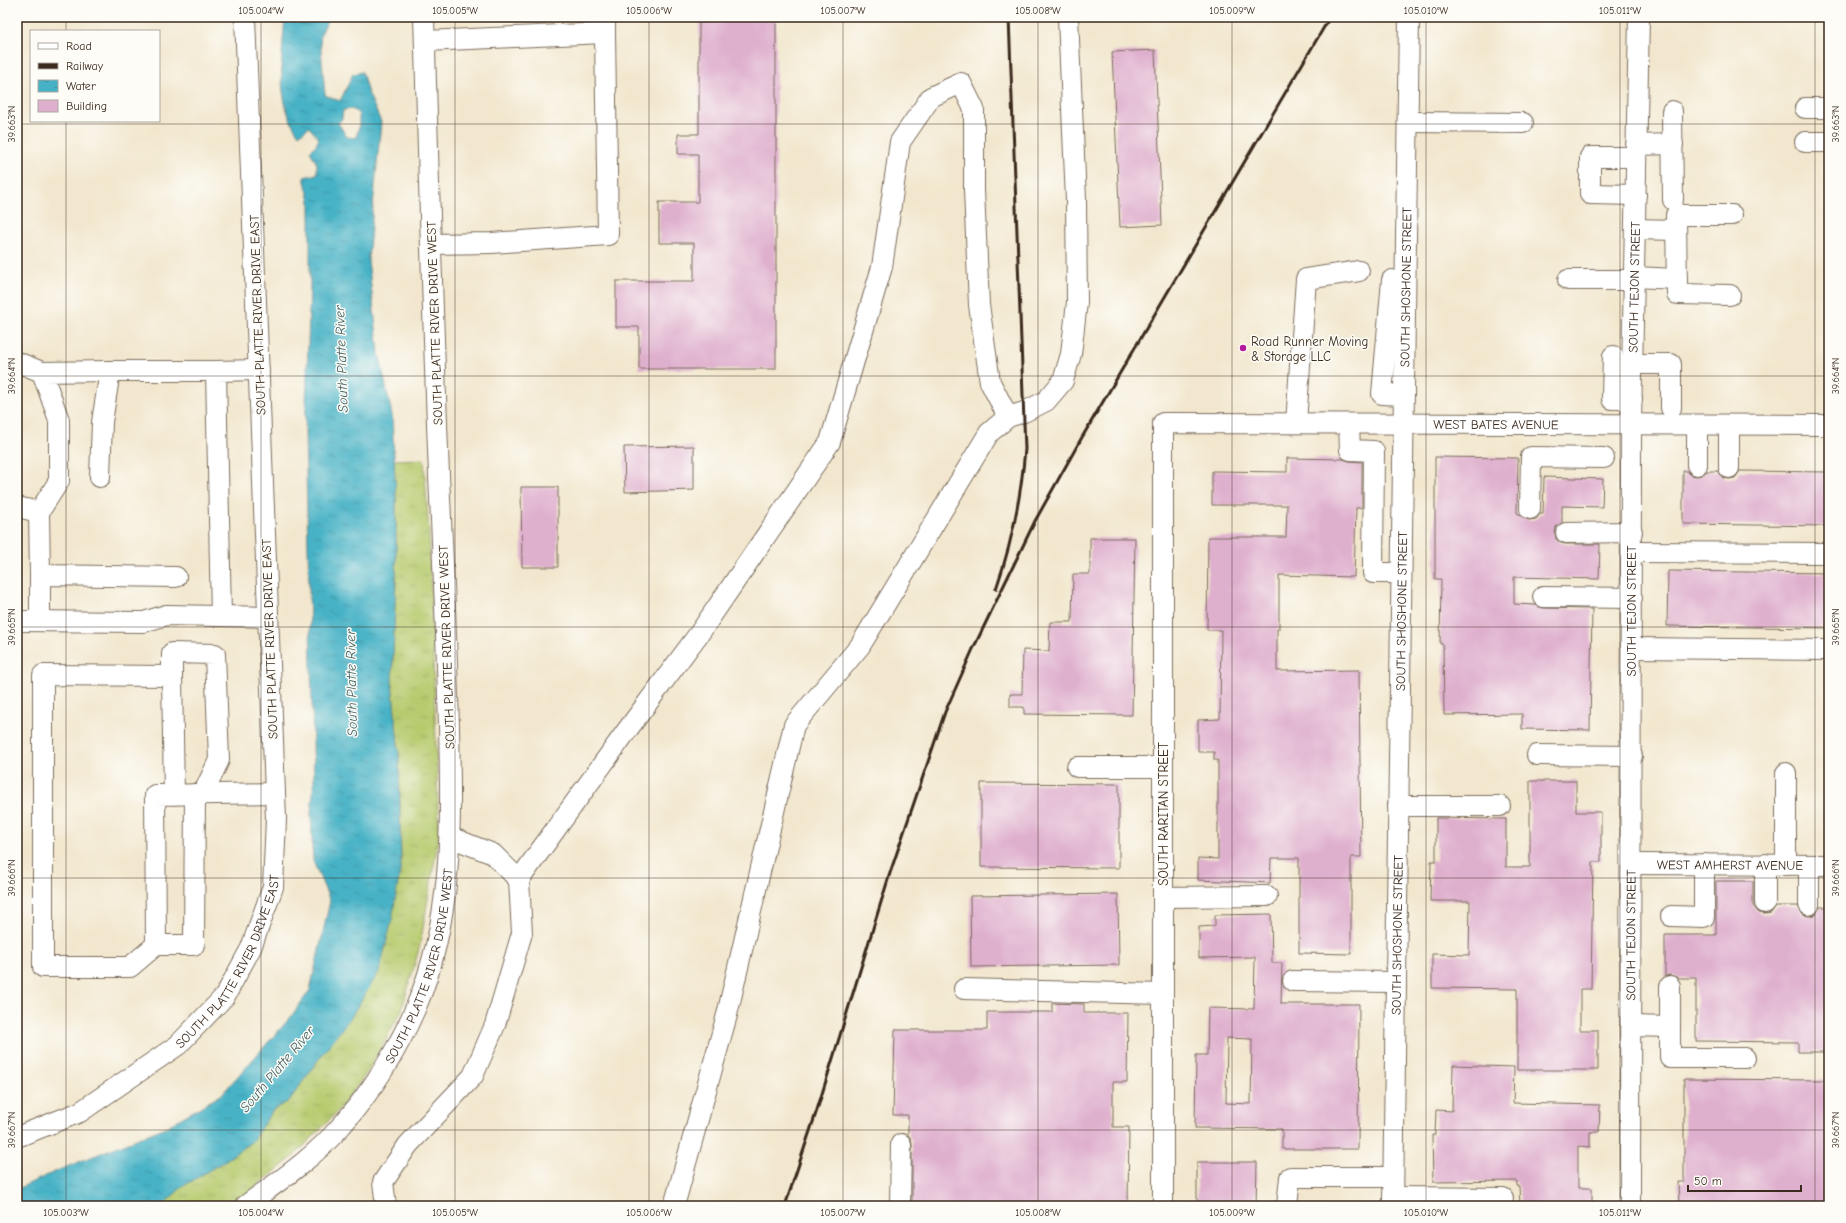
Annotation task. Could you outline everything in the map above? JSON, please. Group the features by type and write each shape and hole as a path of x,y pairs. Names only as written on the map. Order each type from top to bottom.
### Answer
{"street":[{"name":"SOUTH PLATTE RIVER DRIVE EAST","path":"17,1137 80,1112 178,1045 225,996 251,948 273,887 276,819 245,17"},
{"name":"SOUTH PLATTE RIVER DRIVE WEST","path":"245,1206 289,1174 341,1126 369,1090 394,1049 416,1007 431,962 441,921 447,878 450,837 447,655 424,17"},
{"path":"674,1206 728,1015 794,725 860,646 989,433 1008,417 1024,412 1046,401 1063,381 1072,354 1076,302 1076,200 1068,17"},
{"name":"SOUTH SHOSHONE STREET","path":"1393,1193 1409,17"},
{"name":"SOUTH TEJON STREET","path":"1630,1206 1632,864 1631,425 1639,17"},
{"path":"425,41 605,25 608,235 492,243 431,244"},
{"path":"386,1206 384,1182 408,1145 473,1076 495,1025 522,933 519,880 701,631 830,442 882,267 900,142 931,97 961,83 974,109 974,190 979,305 990,382 1008,417"},
{"path":"1805,108 1829,108"},
{"path":"1672,111 1673,200"},
{"path":"1408,122 1523,123"},
{"path":"1805,142 1829,142"},
{"path":"1636,195 1590,194 1590,157 1673,144"},
{"path":"1730,295 1677,294 1676,215 1732,215"},
{"path":"1635,229 1676,230"},
{"path":"1296,423 1306,279 1359,271"},
{"path":"1568,280 1676,278"},
{"path":"1392,280 1382,394 1404,395"},
{"path":"1613,356 1612,399 1632,399"},
{"path":"17,362 42,372 259,370"},
{"path":"1632,364 1671,364 1670,408"},
{"path":"100,477 102,422 110,371"},
{"path":"216,371 221,616"},
{"path":"40,621 39,512 59,481 59,420 42,372"},
{"name":"WEST BATES AVENUE","path":"1163,423 1829,425"},
{"name":"SOUTH RARITAN STREET","path":"1163,423 1163,1206"},
{"path":"1349,424 1350,450 1374,451 1373,573 1401,573"},
{"path":"1551,424 1551,458"},
{"path":"1697,425 1697,465"},
{"path":"1729,425 1729,468"},
{"path":"1530,509 1531,457 1604,458"},
{"path":"17,507 39,512"},
{"path":"1566,533 1632,532"},
{"path":"1632,552 1829,553"},
{"path":"40,575 176,577"},
{"path":"1543,597 1632,598"},
{"path":"17,621 144,622 166,615 268,617"},
{"path":"1632,648 1829,650"},
{"path":"172,676 43,675 43,967 130,967 156,945 194,945 199,794 219,760 215,654 172,653 174,794"},
{"path":"1537,755 1632,756"},
{"path":"1076,767 1163,767"},
{"path":"1786,773 1786,865"},
{"path":"156,945 155,795 275,793"},
{"path":"1398,806 1500,806"},
{"path":"450,837 493,854 519,880"},
{"name":"WEST AMHERST AVENUE","path":"1632,864 1829,865"},
{"path":"1671,916 1704,917 1704,864"},
{"path":"1764,864 1764,903"},
{"path":"1809,865 1809,905"},
{"path":"1163,897 1267,896"},
{"path":"1293,980 1396,982"},
{"path":"1670,986 1670,1058 1745,1058"},
{"path":"964,988 1163,994"},
{"path":"1631,1026 1670,1027"},
{"path":"900,1206 901,1144"},
{"path":"1287,1206 1290,1177 1393,1193 1502,1198"}],"green space":[{"path":"424,459 429,534 439,835 420,945 401,1012 368,1071 338,1111 294,1156 239,1200 229,1206 162,1206 182,1187 226,1160 252,1141 273,1110 289,1101 318,1060 401,865 399,755 392,682 396,580 396,499 394,460"}],"water":[{"name":"South Platte River","path":"285,17 329,17 320,36 325,95 340,101 353,74 362,72 367,90 381,122 368,260 379,353 392,415 396,499 396,580 392,682 399,755 401,865 392,920 379,972 351,1017 289,1101 273,1110 252,1141 226,1160 182,1187 162,1206 17,1206 17,1189 59,1170 166,1127 221,1095 290,1018 310,990 330,901 313,861 311,813 314,781 305,433 310,286 310,201 304,177 317,174 317,164 310,151 319,139 309,127 299,135 291,122 286,108 282,78","holes":["352,109 359,114 359,127 356,138 347,137 338,123 342,119 343,110"]}],"building":[{"path":"699,17 776,17 776,369 639,369 639,327 616,327 616,281 694,281 694,243 659,243 659,202 698,202 698,154 678,154 678,134 699,134"},
{"path":"1155,50 1162,225 1120,227 1112,52"},
{"path":"694,446 694,490 625,492 624,447"},
{"path":"1435,457 1518,458 1517,513 1529,520 1536,519 1540,514 1543,514 1544,477 1603,479 1602,507 1562,506 1562,523 1556,527 1555,533 1556,539 1561,543 1600,544 1599,579 1514,577 1514,604 1535,605 1543,608 1592,609 1590,730 1522,729 1522,714 1444,715 1443,644 1440,644 1441,579 1435,579"},
{"path":"1287,458 1343,459 1362,462 1362,508 1356,508 1354,577 1279,575 1279,629 1277,629 1277,671 1359,670 1361,857 1351,857 1351,954 1299,953 1299,858 1271,858 1270,883 1198,880 1198,858 1218,859 1218,760 1214,760 1214,752 1198,752 1198,720 1220,719 1221,630 1207,630 1208,537 1286,537 1287,505 1212,505 1212,471 1287,472"},
{"path":"1683,471 1687,471 1691,475 1697,476 1702,475 1707,471 1718,471 1723,478 1729,479 1735,478 1740,471 1829,472 1829,526 1683,524"},
{"path":"521,487 558,487 558,567 522,567"},
{"path":"1090,538 1135,538 1132,715 1024,714 1024,707 1010,707 1010,694 1022,694 1023,650 1049,651 1050,622 1072,622 1073,574 1090,574"},
{"path":"1668,571 1829,573 1829,628 1667,626"},
{"path":"1530,781 1576,781 1576,812 1601,812 1601,862 1593,862 1591,989 1580,989 1580,1030 1598,1030 1598,1070 1517,1070 1517,989 1432,988 1432,954 1469,955 1470,901 1430,901 1431,861 1436,861 1436,818 1506,819 1506,867 1530,867"},
{"path":"981,783 1119,784 1119,868 981,867"},
{"path":"1716,881 1753,881 1753,906 1759,913 1771,913 1776,906 1798,906 1803,915 1809,916 1815,915 1820,907 1829,907 1829,1052 1798,1052 1798,1042 1696,1041 1696,978 1678,978 1670,975 1665,976 1665,935 1716,935"},
{"path":"1118,894 1119,965 971,967 970,896"},
{"path":"1271,914 1272,963 1282,963 1281,1004 1359,1004 1358,1149 1282,1149 1282,1129 1195,1128 1196,1055 1207,1055 1208,1008 1254,1009 1255,957 1199,958 1199,927 1215,926 1215,915","holes":["1227,1038 1252,1039 1251,1104 1226,1103"]},
{"path":"1052,1003 1084,1004 1084,1013 1128,1013 1127,1082 1113,1082 1113,1127 1129,1127 1128,1206 912,1206 912,1144 908,1135 908,1115 893,1115 895,1030 987,1030 987,1012 1052,1012"},
{"path":"1453,1065 1514,1067 1513,1103 1600,1105 1599,1132 1590,1132 1590,1147 1578,1146 1578,1188 1592,1188 1592,1206 1520,1206 1519,1186 1517,1186 1517,1181 1433,1182 1432,1135 1435,1135 1436,1110 1452,1111"},
{"path":"1684,1079 1829,1080 1829,1206 1679,1206 1678,1182 1684,1182"},
{"path":"1197,1162 1257,1162 1256,1206 1197,1206"}],"railway":[{"path":"996,589 1007,554 1015,520 1025,449 1009,17"},
{"path":"785,1206 817,1110 890,873 945,712 973,649 1035,521 1081,439 1330,17"}],"place":[{"name":"Road Runner Moving & Storage LLC","path":"1243,348"}]}
